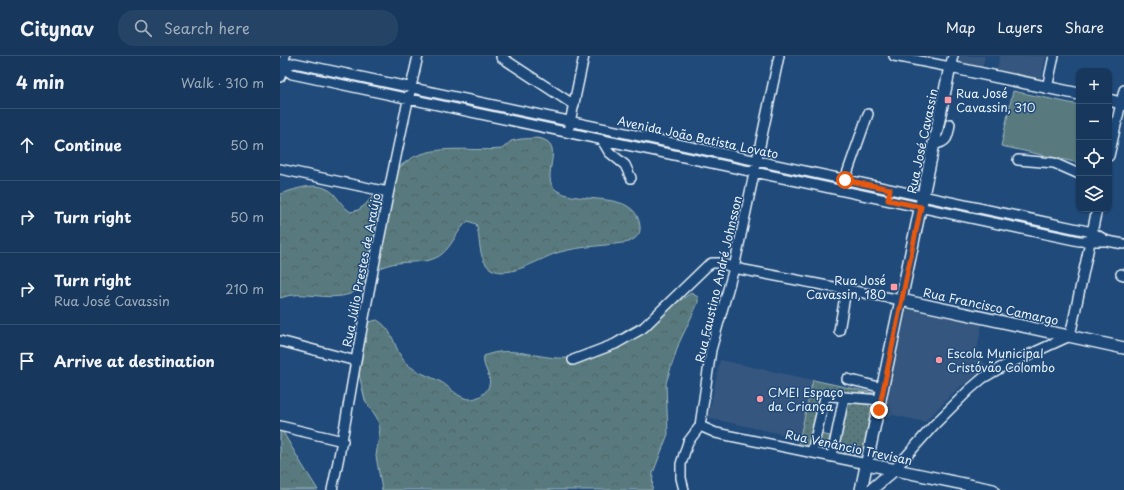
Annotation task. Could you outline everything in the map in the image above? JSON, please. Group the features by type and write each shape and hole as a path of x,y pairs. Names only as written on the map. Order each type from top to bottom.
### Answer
{"main road":[{"path":"950,67 1076,93"},
{"name":"Rua José Cavassin","path":"861,490 950,67"},
{"path":"1112,101 1123,103"},
{"name":"Rua Francisco Camargo","path":"901,300 1124,348"},
{"name":"Rua Venâncio Trevisan","path":"867,464 993,490"},
{"path":"871,490 894,470"}],"street":[{"path":"280,78 281,66 285,56"},
{"name":"Rua Júlio Prestes de Araújo","path":"332,490 343,441 356,361 388,192 418,56"},
{"path":"568,133 584,56"},
{"name":"Rua Faustino André Johnsson","path":"700,426 711,350 734,268 779,56"},
{"path":"894,56 950,67"},
{"name":"Rua José Cavassin","path":"950,67 953,56"},
{"path":"1047,88 1054,56"},
{"path":"501,57 574,105"},
{"name":"Avenida João Batista Lovato","path":"281,66 295,63 410,89 890,189 922,202 1089,242 1107,241 1124,244"},
{"name":"Avenida João Batista Lovato","path":"281,66 292,74 568,133 888,200 922,202 1092,232 1107,241"},
{"path":"1112,145 1123,103 1124,90"},
{"path":"842,191 868,114"},
{"path":"934,144 942,144 948,138 950,124"},
{"path":"602,140 609,152 625,165 631,178"},
{"path":"1018,160 1054,163 1076,173"},
{"path":"280,169 388,192"},
{"path":"888,200 890,189"},
{"path":"894,470 939,420 983,378 1002,367 1070,336 1096,212"},
{"name":"Rua Francisco Camargo","path":"572,360 615,344 643,328 712,263 721,263 734,268 901,300"},
{"path":"839,332 846,290"},
{"path":"280,341 356,361"},
{"path":"847,379 883,388"},
{"path":"812,452 823,400 827,396 880,400"},
{"path":"832,456 844,397"},
{"path":"280,426 343,441"},
{"path":"684,490 681,478 684,452 688,442 700,426"},
{"name":"Rua Venâncio Trevisan","path":"700,426 716,433 867,464"}],"shaded area":[{"path":"960,56 985,56 982,69 958,64"},
{"path":"1000,56 1046,56 1041,80 996,72"},
{"name":"Escola Municipal Cristóvão Colombo","path":"907,309 982,324 976,355 988,366 955,391 925,422 893,415 882,419"},
{"name":"CMEI Espaço da Criança","path":"720,360 813,380 800,438 708,418"}],"green space":[{"path":"1013,91 1076,104 1076,162 1001,146"},
{"path":"540,138 549,143 552,148 550,178 556,190 566,195 618,202 628,207 636,214 640,226 638,236 629,242 585,247 560,252 516,270 499,272 491,269 483,260 478,229 476,224 468,221 446,250 436,258 390,264 374,273 355,292 333,297 297,295 280,298 280,194 308,186 322,187 328,189 334,194 351,212 358,210 365,205 403,164 414,157 438,150 502,149 511,141"},
{"path":"691,293 698,297 698,303 679,343 666,383 668,434 653,473 652,490 382,490 376,456 380,429 377,418 365,400 359,374 358,346 362,330 369,322 377,320 383,324 391,334 402,358 410,366 441,382 462,397 473,399 483,394 488,388 489,376 484,364 484,356 494,353 515,352 557,358 578,357 594,351 630,328"},
{"path":"813,380 878,394 823,393 810,447 798,445"},
{"path":"855,403 868,404 871,409 863,452 857,455 843,452 839,447 848,406"},
{"path":"280,427 301,463 318,490 280,490"},
{"path":"820,434 830,436 827,448 819,446"}],"place":[{"name":"Rua José Cavassin, 310","path":"948,100"},
{"name":"Rua José Cavassin, 180","path":"894,287"},
{"name":"Escola Municipal Cristóvão Colombo","path":"939,360"},
{"name":"CMEI Espaço da Criança","path":"760,399"}],"route":[{"path":"845,180 890,189 888,200 921,207 879,410"}]}
